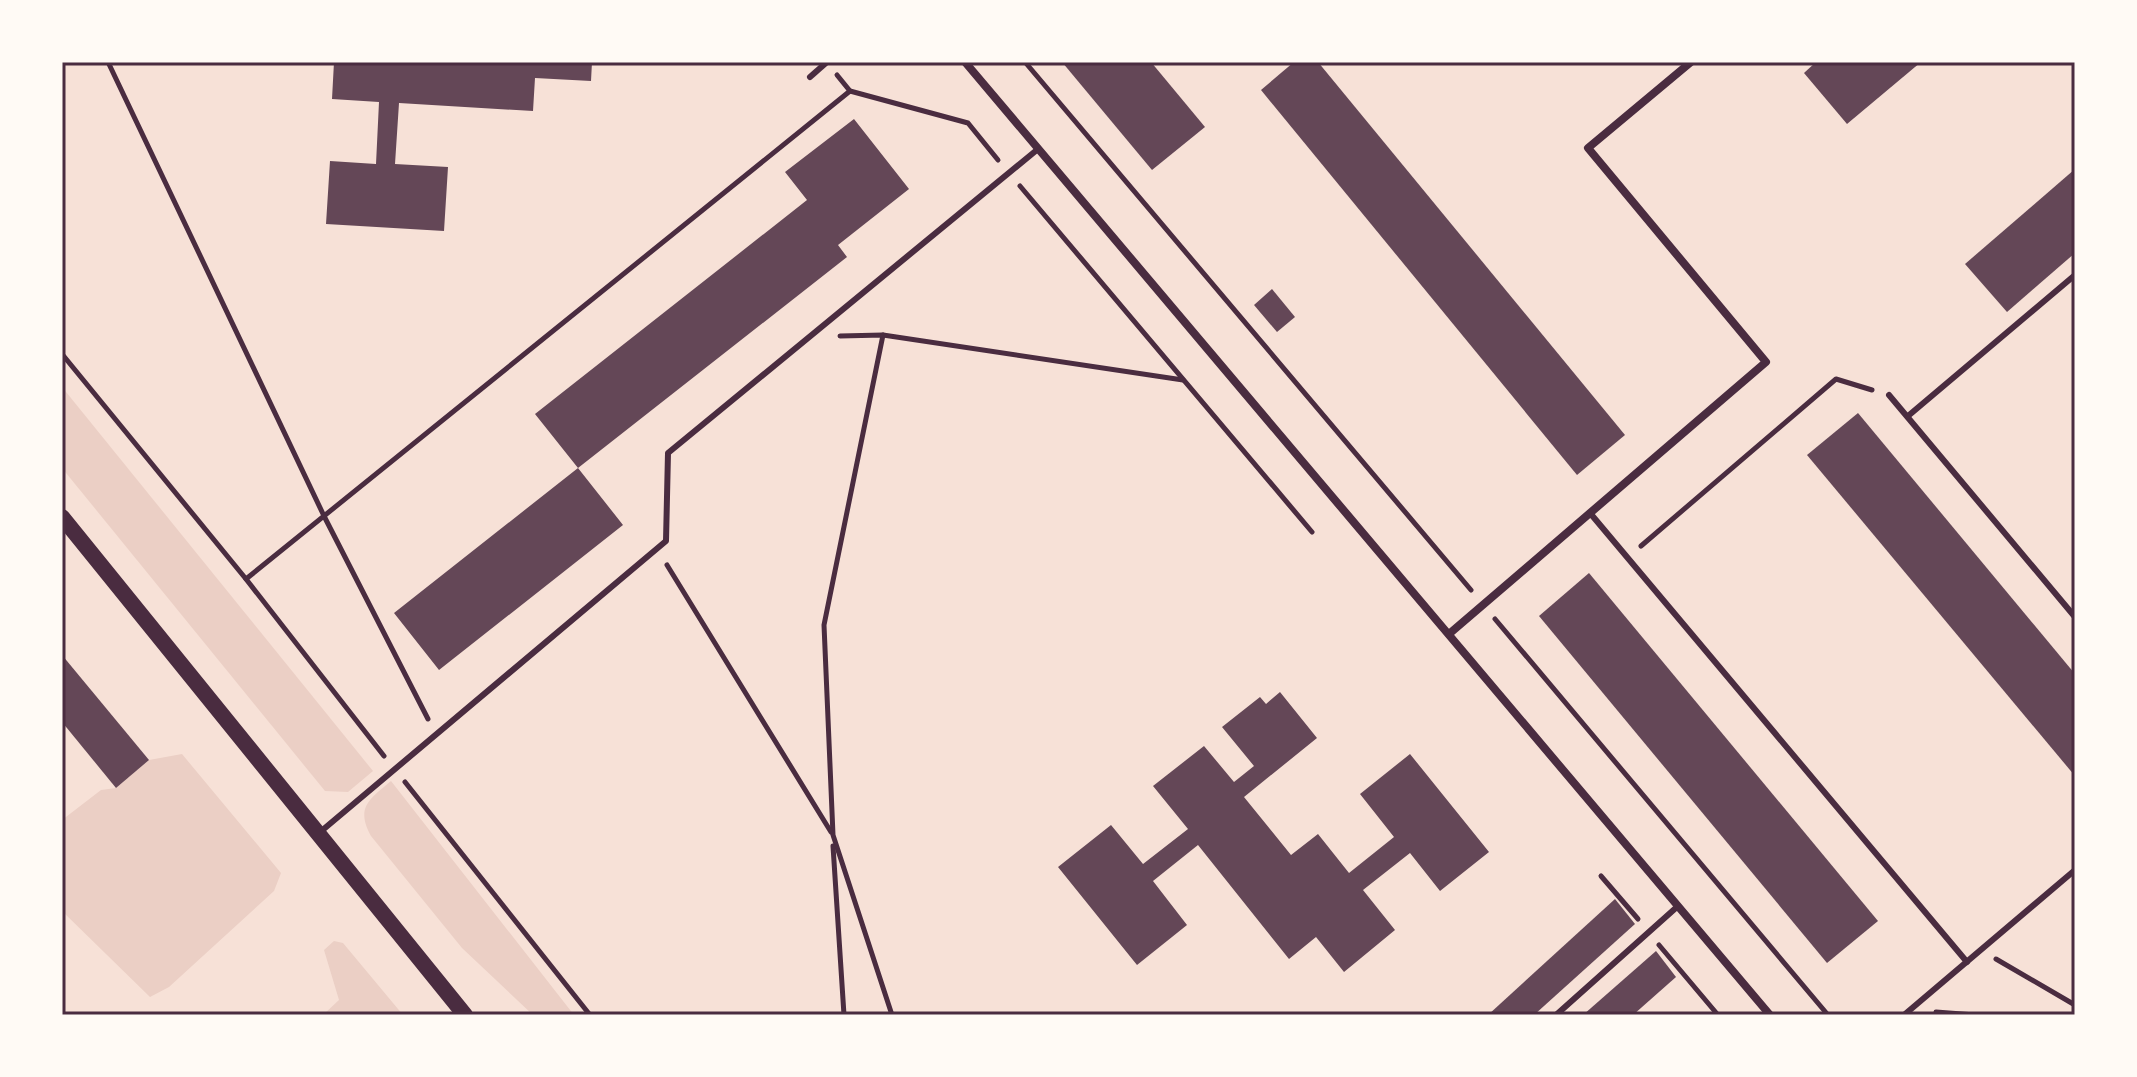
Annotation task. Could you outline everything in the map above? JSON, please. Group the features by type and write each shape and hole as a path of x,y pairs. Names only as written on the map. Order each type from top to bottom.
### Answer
{"main road":[{"path":"62,517 465,1015"}],"street":[{"path":"965,62 1770,1015"},
{"path":"1449,634 1766,362 1588,148 1691,62"}],"lane":[{"path":"810,77 827,62"},
{"path":"319,834 658,550 666,541 668,453 1038,149"},
{"path":"1908,416 2075,275"},
{"path":"1889,395 2075,617"},
{"path":"1590,513 1967,962"},
{"path":"1904,1015 2075,870"},
{"path":"1556,1015 1678,906"}],"path":[{"path":"108,62 324,516 436,735"},
{"path":"1025,62 1828,1015"},
{"path":"246,579 850,91 968,123 1312,532"},
{"path":"809,337 883,335 1184,380"},
{"path":"844,1015 824,625 883,335"},
{"path":"62,354 246,579 590,1015"},
{"path":"1628,557 1836,379 1889,395"},
{"path":"658,550 833,835 892,1015"},
{"path":"1980,950 2075,1005"}],"shaded area":[{"path":"62,387 373,771 348,792 325,791 62,468"},
{"path":"182,754 281,873 274,891 169,987 150,997 62,911 62,820 101,790 116,788 149,760"},
{"path":"391,781 574,1015 533,1015 462,948 371,836 364,818 367,804"},
{"path":"334,941 343,943 403,1015 323,1015 339,1000 324,950"}],"building":[{"path":"334,62 592,62 591,81 535,78 533,111 399,103 395,164 448,167 444,231 326,224 330,161 376,164 379,102 332,99"},
{"path":"1062,62 1151,62 1205,127 1152,170"},
{"path":"1294,62 1318,62 1625,435 1577,475 1261,90"},
{"path":"1816,62 1921,62 1847,124 1804,73"},
{"path":"854,119 909,189 838,245 847,257 578,468 535,414 807,200 785,172"},
{"path":"2075,169 2075,253 2007,312 1965,264"},
{"path":"1272,289 1295,317 1277,332 1254,305"},
{"path":"1858,413 2075,674 2075,776 1807,455"},
{"path":"578,468 623,525 439,670 394,613"},
{"path":"1589,573 1878,921 1827,963 1539,616"},
{"path":"62,655 149,760 116,788 62,722"},
{"path":"1280,692 1317,738 1244,797 1291,855 1318,834 1349,873 1394,837 1360,794 1410,754 1489,852 1440,891 1410,853 1363,890 1395,930 1344,972 1316,937 1289,959 1198,845 1153,881 1187,925 1137,965 1058,867 1111,825 1143,864 1188,829 1153,786 1204,746 1234,782 1254,766 1222,727 1260,697 1266,704"},
{"path":"1615,899 1635,924 1534,1015 1488,1015"},
{"path":"1656,951 1676,977 1633,1015 1583,1015"}]}
